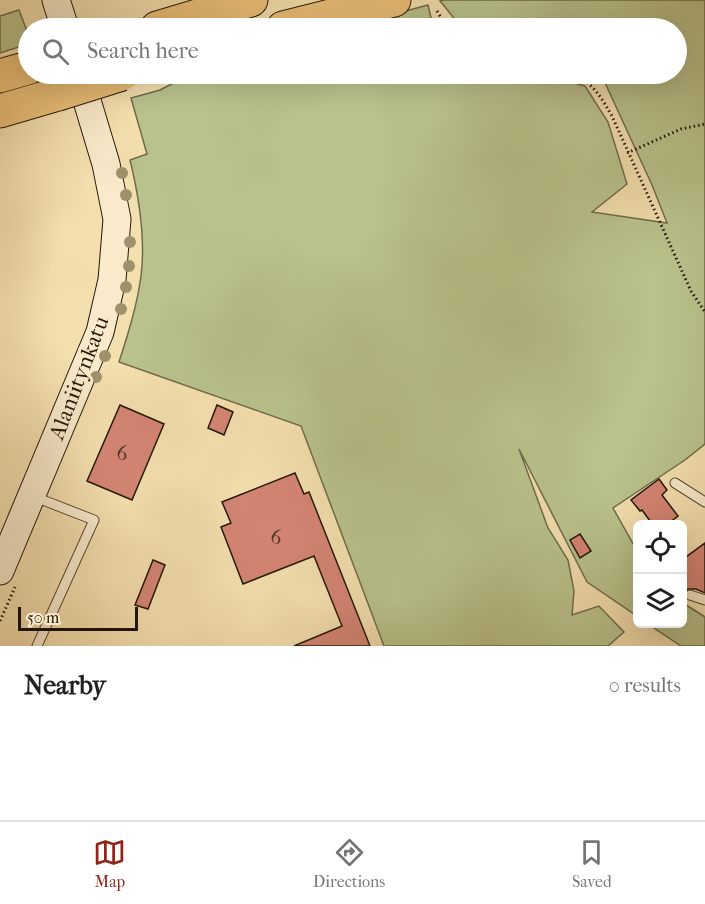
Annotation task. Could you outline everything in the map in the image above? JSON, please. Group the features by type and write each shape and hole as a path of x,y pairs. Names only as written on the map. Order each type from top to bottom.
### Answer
{"highway":[{"path":"188,18 238,0"},
{"path":"192,18 251,0"},
{"path":"302,18 364,0"},
{"path":"323,18 394,0"},
{"path":"0,76 18,71"},
{"path":"0,111 68,84"}],"main road":[{"path":"56,0 62,18"},
{"name":"Alaniitynkatu","path":"0,571 100,332 112,280 117,219 106,164 68,84"}],"lane":[{"path":"675,483 705,501"},
{"path":"32,496 94,520 37,646"},
{"path":"690,596 705,600"}],"path":[{"path":"437,11 441,18"},
{"path":"589,84 597,91 612,116 691,291 705,312"},
{"path":"627,153 681,129 705,124"}],"green space":[{"path":"705,0 705,444 613,508 633,544 633,613 587,582 519,449 548,528 568,560 574,591 572,615 599,606 624,632 608,646 384,646 301,426 119,362 135,309 143,247 141,217 130,160 147,154 131,98 160,90 172,84 578,84 585,86 608,122 627,184 592,212 667,223 606,84 687,84 687,18 454,18 440,1"},
{"path":"428,5 431,18 380,18"},
{"path":"19,10 22,18 18,18 18,47 0,53 0,16"},
{"path":"687,606 705,617 705,646 681,646 654,628 687,628"}],"building":[{"path":"120,405 164,424 132,500 87,481"},
{"path":"217,405 233,412 224,435 208,428"},
{"path":"295,473 304,494 309,492 370,646 294,646 342,626 314,556 243,584 221,527 231,523 222,502"},
{"path":"659,479 667,490 662,495 678,516 673,520 649,520 631,500"},
{"path":"580,534 591,551 580,558 570,540"},
{"path":"705,543 705,593 696,589 687,590 687,556"},
{"path":"153,560 165,565 148,609 135,605"}]}
